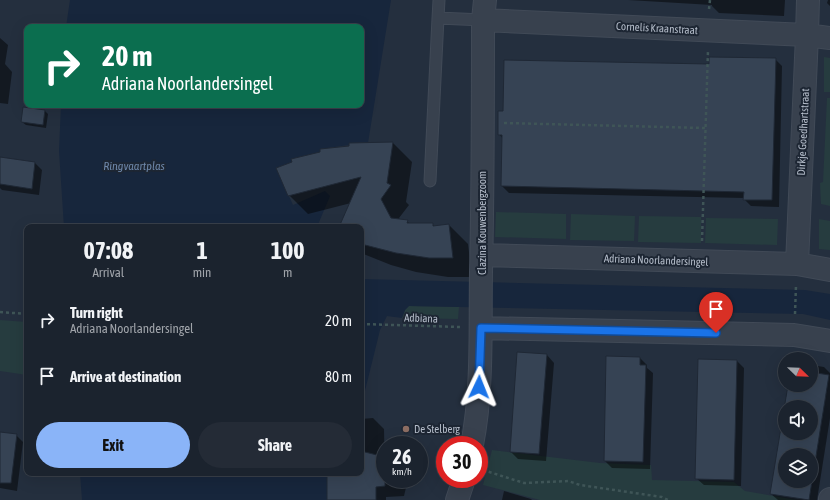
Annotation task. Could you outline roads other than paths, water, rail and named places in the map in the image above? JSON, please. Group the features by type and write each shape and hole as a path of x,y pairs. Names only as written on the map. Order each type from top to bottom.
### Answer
{"street":[{"name":"Dirkje Goedhartstraat","path":"797,274 808,0"},
{"name":"Cornelis Kraanstraat","path":"484,10 708,30 807,34 830,38"},
{"name":"Clazina Kouwenbergzoom","path":"473,436 479,387 481,321 484,10"},
{"name":"Adriana Noorlandersingel","path":"482,264 702,262 797,274 830,270"},
{"path":"481,321 794,335 830,341"},
{"path":"457,500 461,488"}],"lane":[{"path":"430,181 439,0"},
{"path":"438,18 484,10"}],"water":[{"name":"Ringvaartplas","path":"70,0 391,0 368,143 349,143 349,145 320,149 320,152 292,159 292,162 276,168 293,205 325,191 330,196 318,224 64,224 59,151 61,108 364,108 364,24 66,24"},
{"path":"364,279 805,290 830,294 830,320 803,314 409,306 405,310 402,318 387,316 380,330 364,395"},
{"path":"80,476 327,476 327,500 82,500"}],"place":[{"name":"De Stelberg","path":"406,429"}]}
